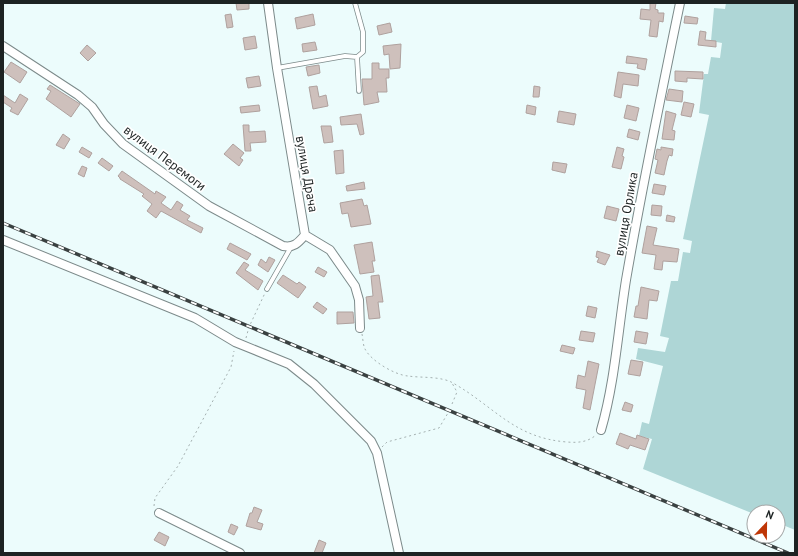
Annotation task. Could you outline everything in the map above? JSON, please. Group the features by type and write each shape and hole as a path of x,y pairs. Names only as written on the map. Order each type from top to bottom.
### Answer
{"street":[{"name":"вулиця Драча","path":"268,3 277,68 305,235"},
{"name":"вулиця Орлика","path":"601,430 607,410 621,311 643,182 680,3"},
{"name":"вулиця Перемоги","path":"3,46 78,95 92,107 104,124 123,144 209,206 283,246 291,247"},
{"path":"291,247 305,235 330,250 354,286 359,300 360,328"},
{"path":"3,240 195,318 238,343 289,364 314,384 371,441 377,454 399,553"},
{"path":"159,513 240,553"}],"lane":[{"path":"277,68 345,56 357,57 363,52 363,32 355,3"},
{"path":"357,57 359,91"},
{"path":"268,289 291,247"}],"path":[{"path":"159,513 154,506 155,498 178,466 231,367 238,343 246,339 249,327 268,289"},
{"path":"360,328 365,349 378,364 406,376 451,382 474,396 497,415 526,433 554,441 580,443 592,438 601,430"},
{"path":"451,382 457,392 452,404"},
{"path":"377,454 387,442 439,428 448,413"}],"shaded area":[{"path":"726,3 795,3 795,530 786,526 786,504 746,504 746,511 643,469 652,439 639,436 642,422 649,424 663,366 636,359 638,348 665,352 669,338 660,336 671,281 678,281 683,252 690,253 692,241 683,239 709,115 699,113 704,74 708,74 711,57 720,58 722,43 711,41 714,8 725,9"}],"building":[{"path":"236,3 249,3 249,9 237,10"},
{"path":"650,3 656,3 655,9 658,10 658,13 664,13 663,22 659,21 657,37 649,36 651,20 640,19 641,9 650,10"},
{"path":"231,14 233,27 227,28 225,15"},
{"path":"313,14 315,25 297,29 295,18"},
{"path":"685,16 698,18 697,24 684,23"},
{"path":"390,23 392,32 379,35 377,26"},
{"path":"700,31 706,32 705,40 716,41 716,47 698,45"},
{"path":"255,36 257,48 245,50 243,38"},
{"path":"315,42 317,50 303,52 302,44"},
{"path":"401,44 400,68 390,69 389,54 384,55 383,46"},
{"path":"87,45 96,53 88,61 80,53"},
{"path":"627,56 647,59 645,70 637,68 638,64 626,63"},
{"path":"11,62 27,72 20,83 4,72"},
{"path":"372,63 379,63 379,69 389,69 389,78 386,78 387,92 377,92 379,102 364,105 362,79 372,79"},
{"path":"319,65 320,73 308,76 306,67"},
{"path":"675,71 703,72 703,79 687,78 687,82 675,81"},
{"path":"618,72 639,75 638,86 623,84 621,98 614,96"},
{"path":"259,76 261,86 248,88 246,78"},
{"path":"50,85 80,104 71,117 46,99 51,91 47,89"},
{"path":"317,86 319,97 326,95 328,106 313,109 309,87"},
{"path":"534,86 540,87 539,97 533,97"},
{"path":"669,89 683,91 682,102 666,100"},
{"path":"20,94 28,99 18,115 10,111 12,108 3,102 3,95 15,103"},
{"path":"684,102 694,104 691,117 681,115"},
{"path":"259,105 260,111 241,113 240,107"},
{"path":"527,105 536,107 535,115 526,113"},
{"path":"627,105 639,108 636,121 624,118"},
{"path":"559,111 576,114 574,125 557,122"},
{"path":"666,111 676,114 672,130 675,131 674,140 662,139"},
{"path":"361,114 364,134 360,135 357,124 341,125 340,117"},
{"path":"243,125 249,125 249,132 265,131 266,142 250,143 251,151 245,151"},
{"path":"321,126 331,126 333,142 324,143"},
{"path":"629,129 640,132 638,140 627,137"},
{"path":"63,134 70,139 64,149 56,145"},
{"path":"233,144 244,153 240,158 243,160 239,166 224,154"},
{"path":"82,147 92,153 89,158 79,152"},
{"path":"617,147 624,149 621,169 612,167"},
{"path":"661,147 673,149 672,156 669,155 664,175 655,173 658,160 655,159 657,149 661,150"},
{"path":"343,150 344,173 336,174 334,151"},
{"path":"102,158 113,166 109,171 98,163"},
{"path":"169,159 176,164 173,170 165,165"},
{"path":"553,162 567,164 565,173 552,170"},
{"path":"82,166 87,168 84,177 78,174"},
{"path":"122,171 155,194 156,191 166,197 161,203 171,210 177,201 183,205 180,210 190,216 187,220 203,228 201,233 161,211 156,218 147,211 152,204 142,196 144,194 120,179 118,176"},
{"path":"364,182 365,189 347,191 346,186"},
{"path":"654,184 666,186 664,195 652,193"},
{"path":"362,199 364,206 367,205 371,224 351,227 348,213 342,214 340,203"},
{"path":"652,205 662,206 661,216 651,215"},
{"path":"607,206 619,209 616,221 604,218"},
{"path":"667,215 675,217 674,222 666,221"},
{"path":"647,226 657,228 653,245 679,249 677,262 663,261 662,270 654,269 656,255 642,253"},
{"path":"372,242 375,261 372,261 374,272 360,274 354,245"},
{"path":"230,243 251,254 247,260 227,249"},
{"path":"597,251 610,255 605,265 597,262 599,258 596,257"},
{"path":"269,257 275,260 268,272 258,265 261,259 266,263"},
{"path":"244,262 249,265 245,270 263,281 258,290 236,273"},
{"path":"318,267 327,272 324,277 315,272"},
{"path":"283,275 297,284 299,282 306,287 298,298 277,283"},
{"path":"379,275 383,302 378,302 380,318 369,319 366,297 373,296 371,276"},
{"path":"641,287 659,291 657,301 649,300 647,319 634,317 636,306 638,306"},
{"path":"317,302 327,309 323,314 313,307"},
{"path":"588,306 597,308 595,318 586,316"},
{"path":"337,312 353,312 354,323 337,324"},
{"path":"581,331 595,333 593,342 579,340"},
{"path":"636,331 648,333 646,344 634,342"},
{"path":"562,345 575,348 573,354 560,351"},
{"path":"631,360 643,362 640,376 628,374"},
{"path":"588,361 599,364 590,410 583,408 586,390 576,388 578,375 585,377"},
{"path":"625,402 633,405 631,412 622,410"},
{"path":"620,433 636,439 637,435 649,439 645,450 630,445 628,449 616,444"},
{"path":"254,507 262,510 257,522 263,524 261,530 246,526 250,513 252,513"},
{"path":"231,524 238,527 234,535 228,532"},
{"path":"159,532 169,537 165,546 154,540"},
{"path":"319,540 326,543 322,553 314,553"}],"railway":[{"path":"3,223 788,553"}]}
